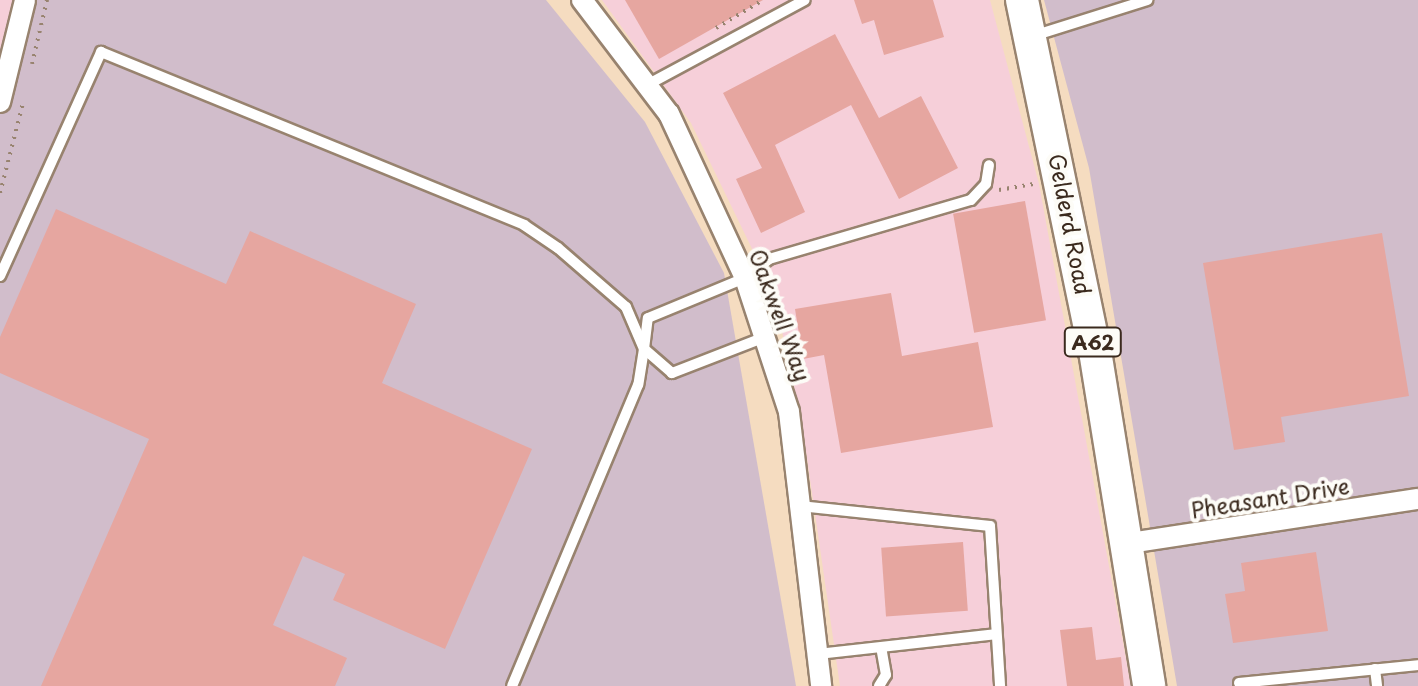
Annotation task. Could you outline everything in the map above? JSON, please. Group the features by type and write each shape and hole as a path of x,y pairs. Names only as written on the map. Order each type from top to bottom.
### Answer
{"main road":[{"name":"Gelderd Road","path":"1022,0 1063,179 1129,543 1149,686"}],"street":[{"path":"0,102 25,0"},
{"name":"Oakwell Way","path":"582,0 669,114 745,278 789,412 821,686"},
{"name":"Pheasant Drive","path":"1129,543 1418,500"}],"lane":[{"path":"647,85 805,0"},
{"path":"1031,37 1147,0"},
{"path":"0,276 101,52 524,225 626,307 644,349 672,373 765,337"},
{"path":"512,686 638,385 648,318 745,278 769,259 977,194 989,165"},
{"path":"800,506 990,526 1000,686"},
{"path":"818,654 995,634"},
{"path":"879,686 886,675 881,647"},
{"path":"1239,683 1418,665"},
{"path":"1375,669 1377,686"}],"path":[{"path":"30,71 47,0"},
{"path":"0,193 27,86"},
{"path":"977,194 1063,179"}],"shaded area":[{"path":"0,0 15,0 0,54"},
{"path":"15,0 546,0 645,122 724,273 796,686 0,686 0,63"},
{"path":"602,0 990,0 1039,184 1131,686 840,686 802,424 774,294 691,123"},
{"path":"1044,0 1418,0 1418,686 1177,686 1089,168"}],"building":[{"path":"625,0 763,0 659,59"},
{"path":"854,0 933,0 944,37 884,55 874,20 862,24"},
{"path":"835,34 879,118 921,96 958,168 899,199 851,105 775,145 805,212 761,233 736,179 762,168 723,93"},
{"path":"1025,201 1046,320 974,333 953,214"},
{"path":"56,209 226,284 250,231 416,304 382,383 532,449 445,649 333,600 345,574 303,556 273,625 347,658 335,686 41,686 149,439 0,373 0,337"},
{"path":"1382,233 1409,396 1281,417 1285,442 1234,450 1203,263"},
{"path":"891,293 902,356 978,342 993,427 841,453 824,355 803,359 795,309"},
{"path":"963,542 968,611 886,617 881,548"},
{"path":"1316,552 1328,631 1233,643 1225,594 1245,591 1241,563"},
{"path":"1092,627 1096,660 1121,657 1124,686 1067,686 1060,630"}]}
